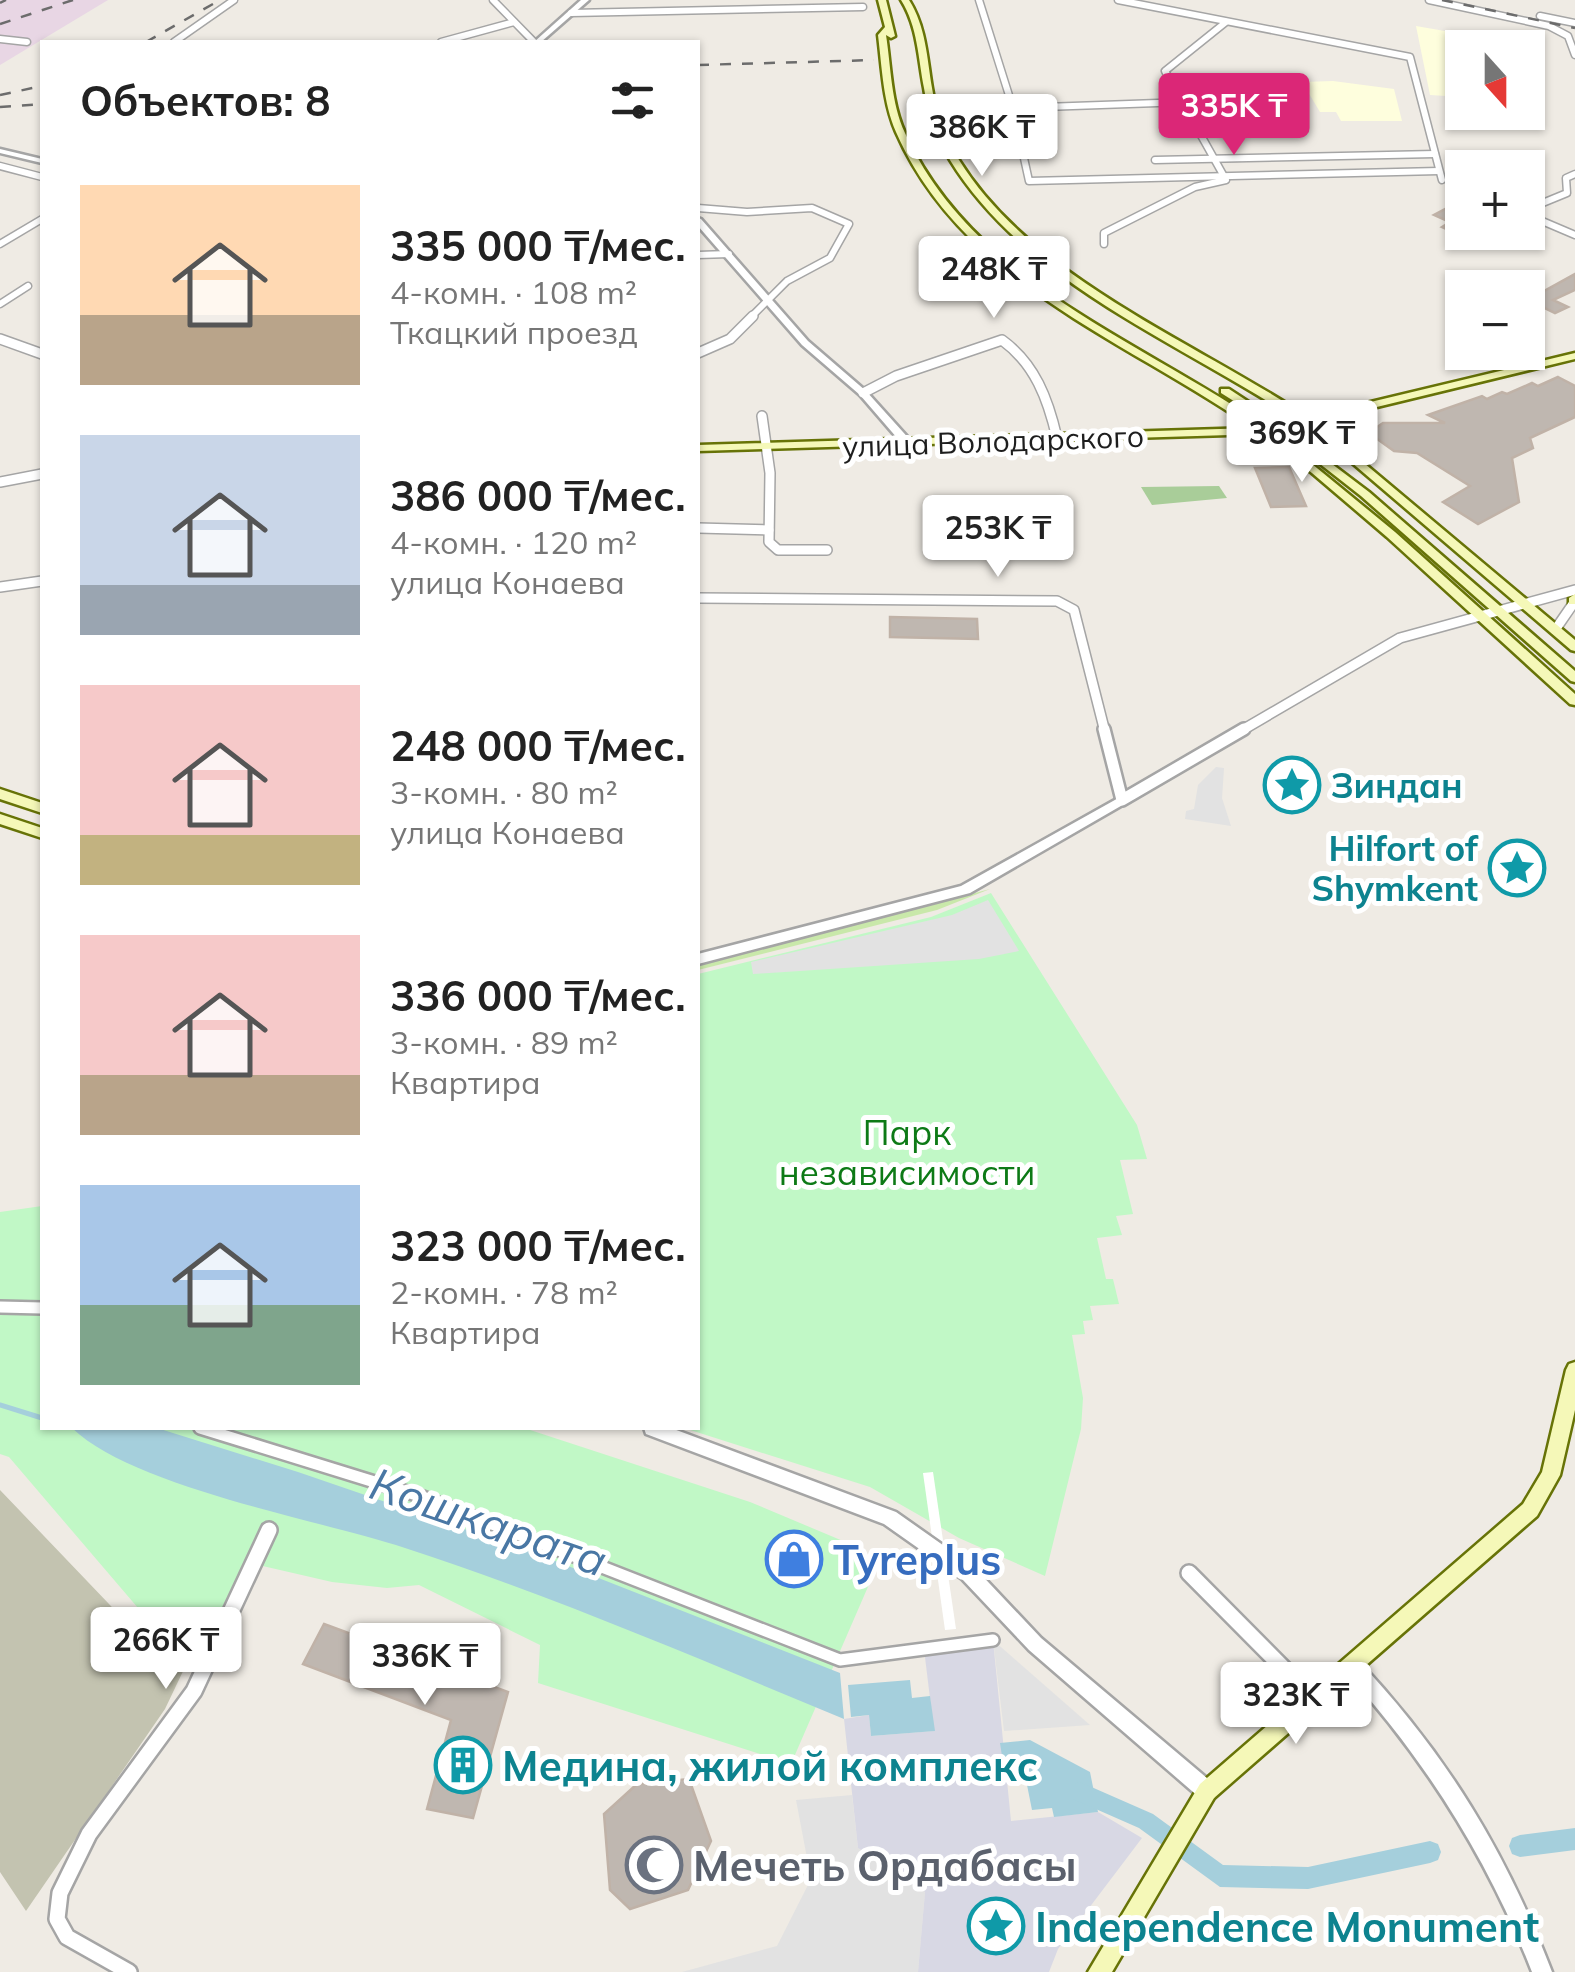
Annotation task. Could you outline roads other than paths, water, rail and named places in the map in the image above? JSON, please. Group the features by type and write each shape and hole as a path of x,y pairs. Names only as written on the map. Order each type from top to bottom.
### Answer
{"main road":[{"path":"882,0 901,98 919,152 946,193 982,233 1064,297 1266,425 1575,701"},
{"path":"902,0 927,126 975,202 1035,258 1288,426 1575,660"},
{"path":"902,0 918,34 937,126 984,200 1033,246 1090,288 1310,428 1512,607 1575,678"},
{"path":"888,26 882,35 898,127 909,153 946,206 1008,266 1056,300 1254,423 1266,425"},
{"name":"улица Володарского","path":"700,448 1057,438 1266,425 1310,428 1332,416 1575,356"},
{"path":"1512,607 1555,630 1575,647"},
{"path":"0,794 40,807"},
{"path":"0,819 40,833"},
{"path":"1100,1972 1202,1799 1530,1510 1551,1475 1575,1370"}],"street":[{"path":"177,40 234,0"},
{"path":"492,0 534,40"},
{"path":"538,40 586,0"},
{"path":"979,0 1013,108 1029,181 1440,175 1410,57 1226,22 1155,4 1118,0"},
{"path":"1428,0 1550,26 1564,32 1575,55"},
{"path":"1464,0 1575,23"},
{"path":"571,13 724,4 863,6"},
{"path":"447,40 514,22"},
{"path":"1104,244 1104,233 1194,188 1226,180 1211,160 1165,71 1226,22"},
{"path":"0,39 26,42"},
{"path":"1013,108 1271,98"},
{"path":"1155,160 1435,154"},
{"path":"2,157 40,161"},
{"path":"2,157 40,176"},
{"path":"1545,204 1567,193 1566,178 1575,174"},
{"path":"700,208 749,212 810,207 834,213 849,224 830,258 787,281 730,339 700,353"},
{"path":"0,244 40,220"},
{"path":"1545,220 1575,234"},
{"path":"700,223 817,355 864,394 908,444"},
{"path":"700,255 729,254"},
{"path":"0,304 28,286"},
{"path":"0,339 40,353"},
{"path":"864,394 896,376 1002,340 1033,370 1052,409 1057,438"},
{"path":"0,350 14,343"},
{"path":"31,350 40,344"},
{"path":"762,416 769,447 769,530 774,549 827,550"},
{"path":"0,482 40,474"},
{"path":"700,528 769,530"},
{"path":"0,587 40,581"},
{"path":"700,598 1057,601 1074,610 1122,800"},
{"path":"700,958 965,890 1400,638 1512,607 1575,598"},
{"path":"1555,630 1575,598"},
{"path":"0,1307 40,1308"},
{"path":"206,1430 424,1497 840,1660 993,1640"},
{"path":"657,1430 890,1518 968,1573 1035,1644 1202,1799"},
{"path":"129,1972 69,1939 57,1924 58,1903 73,1860 193,1693 268,1530"},
{"path":"1188,1573 1313,1698"},
{"path":"1351,1664 1388,1702 1474,1828 1520,1910 1542,1972"}],"water":[{"path":"75,1430 163,1430 540,1555 840,1673 844,1719 626,1629 461,1567 182,1485 101,1449"},
{"path":"910,1680 912,1698 930,1696 935,1731 871,1736 869,1715 851,1717 848,1685"},
{"path":"1030,1740 1090,1772 1098,1812 1054,1817 1052,1808 1032,1810 1026,1780 1006,1782 1000,1743"}],"waterway":[{"path":"0,1405 40,1417"},
{"path":"1080,1792 1146,1821 1220,1876 1308,1878 1430,1852"},
{"path":"1520,1846 1575,1839"}],"tunnel":[{"path":"1284,414 1310,433"},
{"path":"1268,418 1291,436"}],"railway":[{"path":"0,3 6,0"},
{"path":"0,24 73,0"},
{"path":"150,40 220,0"},
{"path":"1442,0 1575,28"},
{"path":"700,65 874,60"},
{"path":"0,95 40,86"},
{"path":"0,107 40,104"}],"place":[{"name":"Зиндан","path":"1292,785"},
{"name":"Hilfort of Shymkent","path":"1517,868"},
{"name":"Tyreplus","path":"794,1559"},
{"name":"Медина, жилой комплекс","path":"463,1765"},
{"name":"Мечеть Ордабасы","path":"654,1865"},
{"name":"Independence Monument","path":"996,1926"}],"park label":[{"name":"Парк независимости","path":"907,1152"}],"water label":[{"name":"Кошкарата","path":"489,1521"}]}
